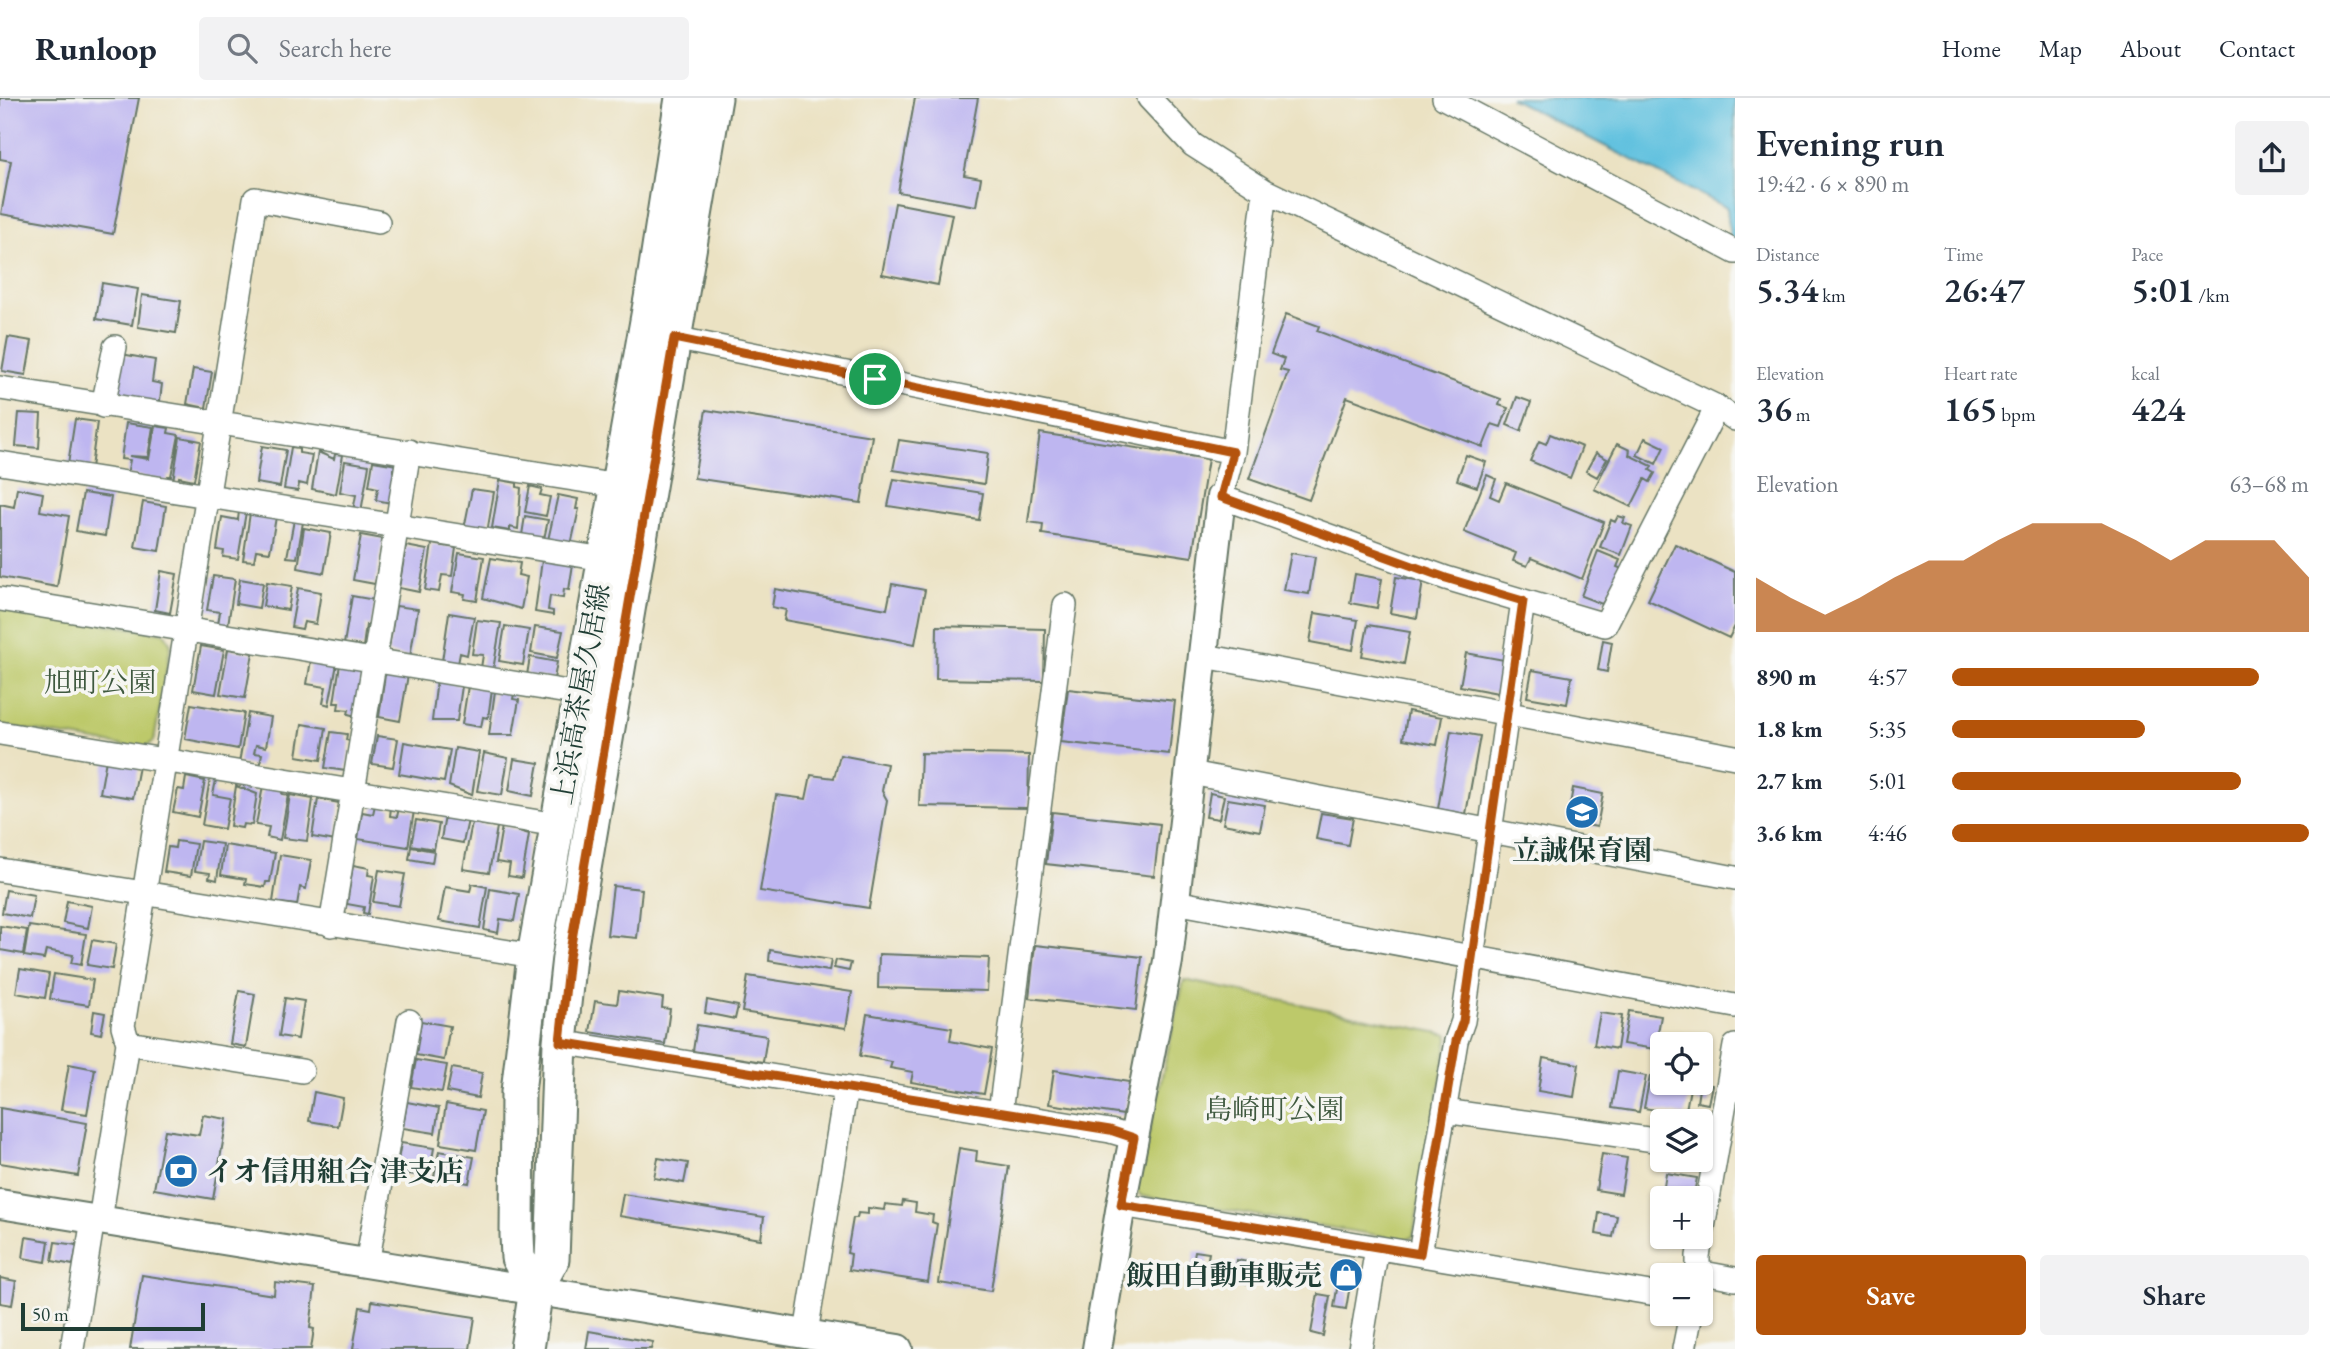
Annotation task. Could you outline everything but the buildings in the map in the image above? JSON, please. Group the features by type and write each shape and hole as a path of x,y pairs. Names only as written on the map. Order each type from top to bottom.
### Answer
{"main road":[{"name":"上浜高茶屋久居線","path":"536,1289 517,1258 518,1092 534,956 618,486 682,98"},
{"name":"上浜高茶屋久居線","path":"527,1349 536,1289 552,1260 560,1042 569,957 715,98"}],"street":[{"path":"1149,98 1194,145 1265,191 1726,413 1605,625 1446,578 1221,497"},
{"path":"1444,98 1735,252"},
{"path":"1097,1349 1121,1205 1158,1018 1175,902 1221,497 1233,452 1265,191"},
{"path":"72,1349 128,1044 123,1026 255,200 378,222"},
{"path":"674,338 1233,452"},
{"path":"103,406 115,347"},
{"path":"0,388 219,425 231,424 409,451 618,486"},
{"path":"331,925 409,451"},
{"path":"0,463 604,559"},
{"path":"0,599 580,695"},
{"path":"1420,1254 1473,956 1523,601"},
{"path":"1000,1113 1065,605"},
{"path":"1205,656 1735,757"},
{"path":"0,733 557,825"},
{"path":"1191,773 1735,878"},
{"path":"0,870 534,956"},
{"path":"1175,902 1735,1006"},
{"path":"368,1264 409,1021"},
{"path":"560,1042 1110,1130 1134,1138"},
{"path":"128,1044 302,1071"},
{"path":"1698,1263 1735,1046"},
{"path":"806,1334 846,1088"},
{"path":"1444,1111 1650,1139"},
{"path":"0,1204 898,1349"},
{"path":"1121,1205 1650,1293"},
{"path":"1360,1349 1377,1248"},
{"path":"1713,1276 1735,1279"},
{"path":"1684,1349 1689,1326"}],"green space":[{"name":"旭町公園","path":"0,608 164,633 171,644 154,741 143,749 0,725"},
{"name":"島崎町公園","path":"1184,980 1449,1035 1413,1237 1406,1240 1141,1196 1136,1189"}],"water":[{"path":"1510,98 1735,98 1735,242 1730,239 1727,208"}],"place":[{"name":"立誠保育園","path":"1582,812"},
{"name":"イオ信用組合 津支店","path":"181,1171"},
{"name":"飯田自動車販売","path":"1346,1275"}],"route":[{"path":"674,338 875,379 1233,452 1221,497 1446,578 1523,601 1463,1021 1456,1041 1420,1254 1121,1205 1134,1138 1110,1130 560,1042 569,957 674,338"}]}
